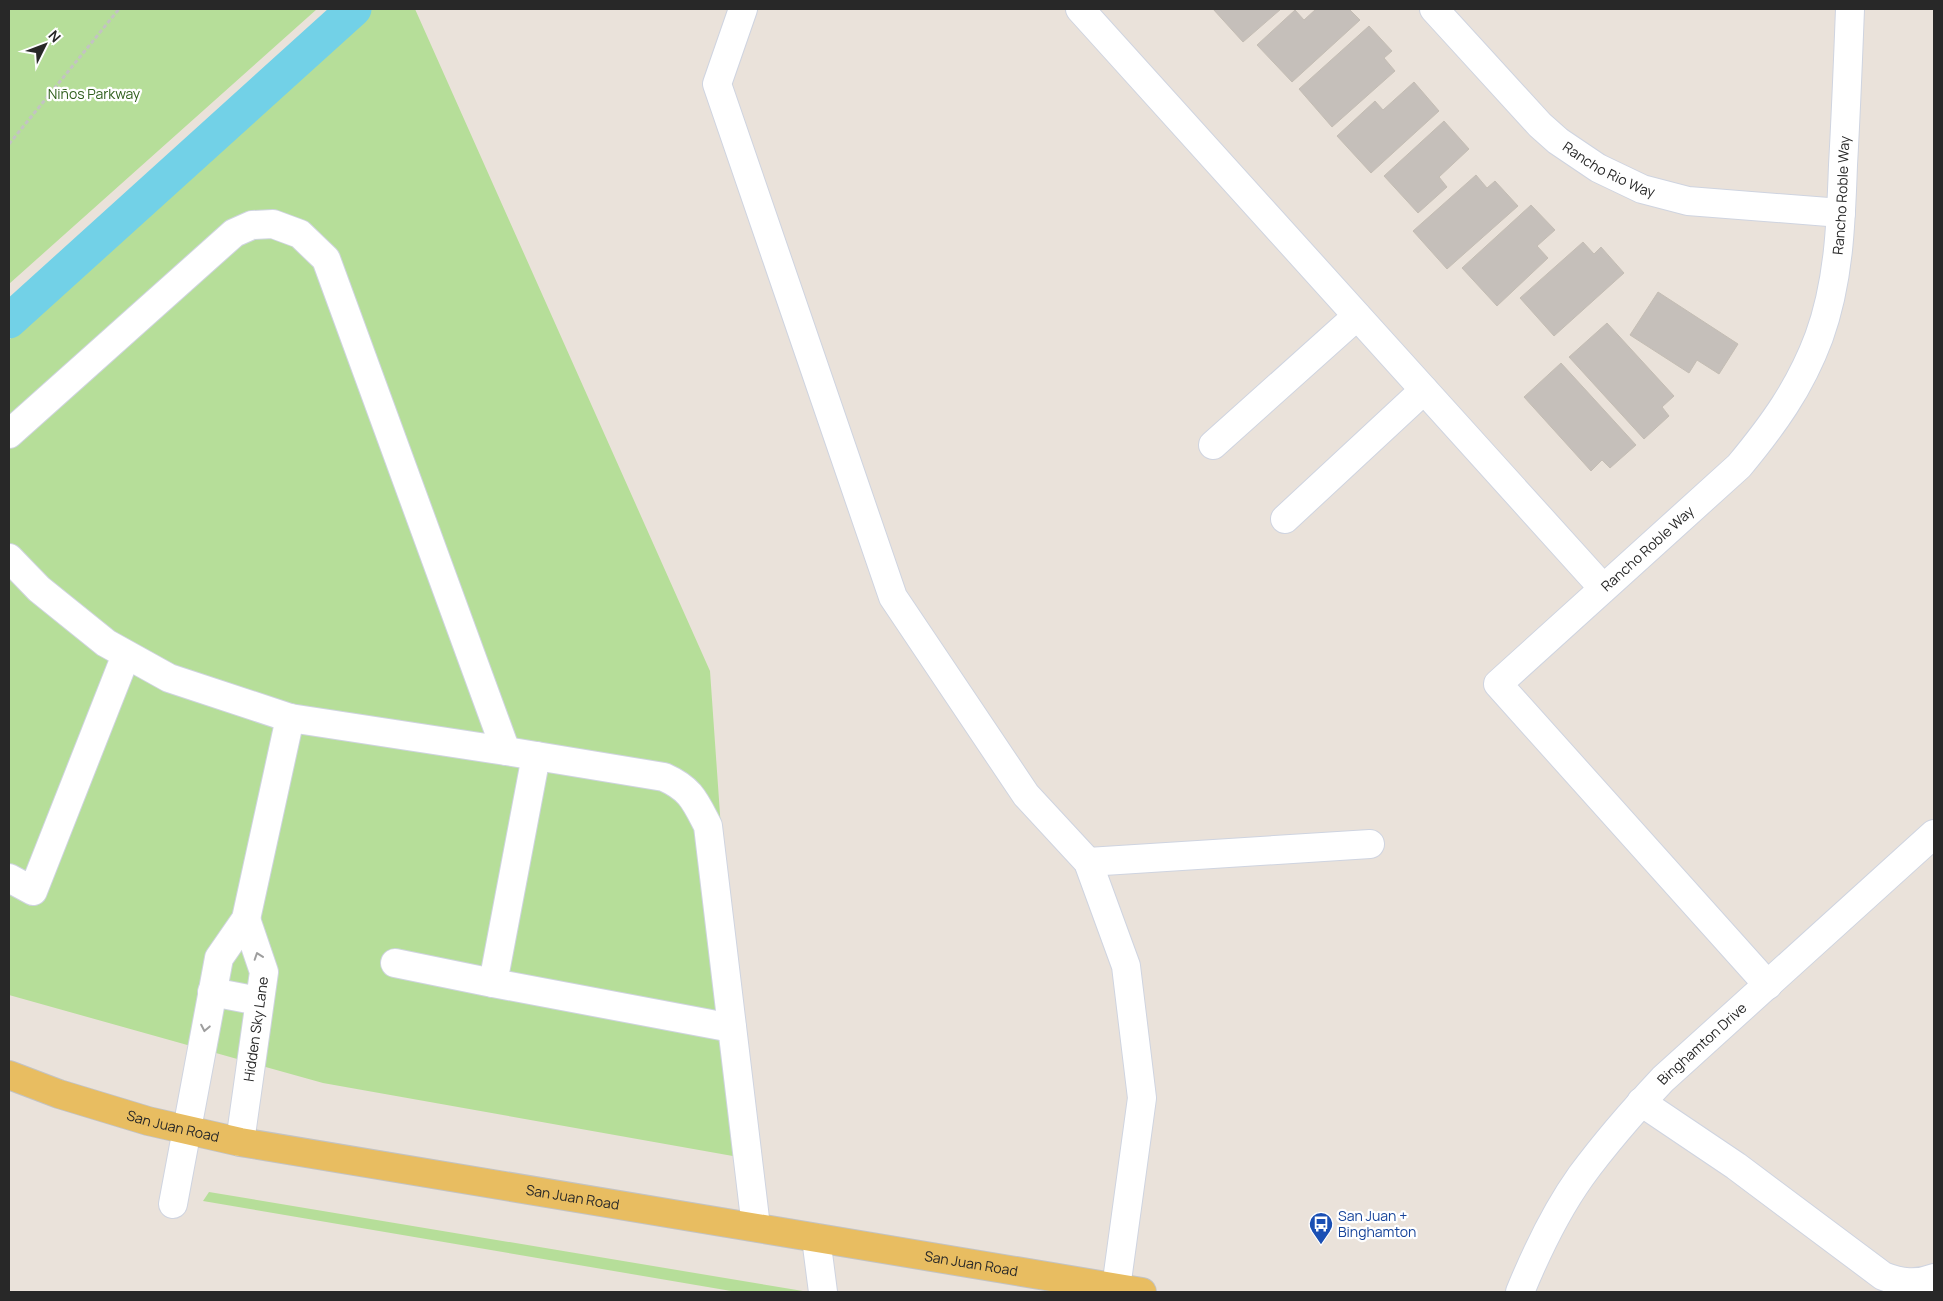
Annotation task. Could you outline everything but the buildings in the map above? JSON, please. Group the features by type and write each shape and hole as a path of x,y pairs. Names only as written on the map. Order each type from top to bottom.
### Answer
{"main road":[{"name":"San Juan Road","path":"9,1075 59,1094 148,1121 240,1142 1129,1290"}],"street":[{"path":"743,9 717,84 893,598 1026,795 1088,862 1126,966 1142,1098 1129,1290"},
{"path":"1080,9 1603,588"},
{"name":"Rancho Rio Way","path":"1434,9 1540,125 1558,141 1598,168 1642,189 1688,201 1841,213"},
{"name":"Rancho Roble Way","path":"1768,985 1498,684 1739,466 1772,426 1798,383 1819,337 1833,287 1840,238 1850,9"},
{"path":"9,434 234,233 252,225 273,224 300,234 326,259 506,751"},
{"path":"1213,445 1357,316"},
{"path":"1285,519 1424,390"},
{"path":"12,569 106,644 126,655 169,678 290,718 664,777 680,784 694,799 708,826 756,1228"},
{"path":"9,878 33,890 126,655"},
{"path":"173,1204 185,1129 219,958 246,919 290,718"},
{"path":"493,984 536,756"},
{"name":"Binghamton Drive","path":"1520,1292 1532,1262 1580,1178 1619,1126 1663,1079 1934,834"},
{"path":"1088,862 1370,844"},
{"name":"Hidden Sky Lane","path":"240,1142 264,972 246,919"},
{"path":"395,963 493,984 732,1028"},
{"path":"212,992 259,1001"},
{"path":"1641,1102 1736,1166 1883,1276 1898,1282 1922,1283 1934,1278"},
{"path":"816,1238 823,1292"}],"path":[{"path":"9,144 119,9"}],"green space":[{"name":"Niños Parkway","path":"9,9 317,9 9,284"},
{"path":"367,9 415,9 710,671 744,1158 323,1083 9,995 9,340"},
{"path":"209,1192 809,1292 737,1292 203,1201"}],"waterway":[{"path":"9,321 354,9"}],"place":[{"name":"San Juan + Binghamton","path":"1321,1245"}]}
